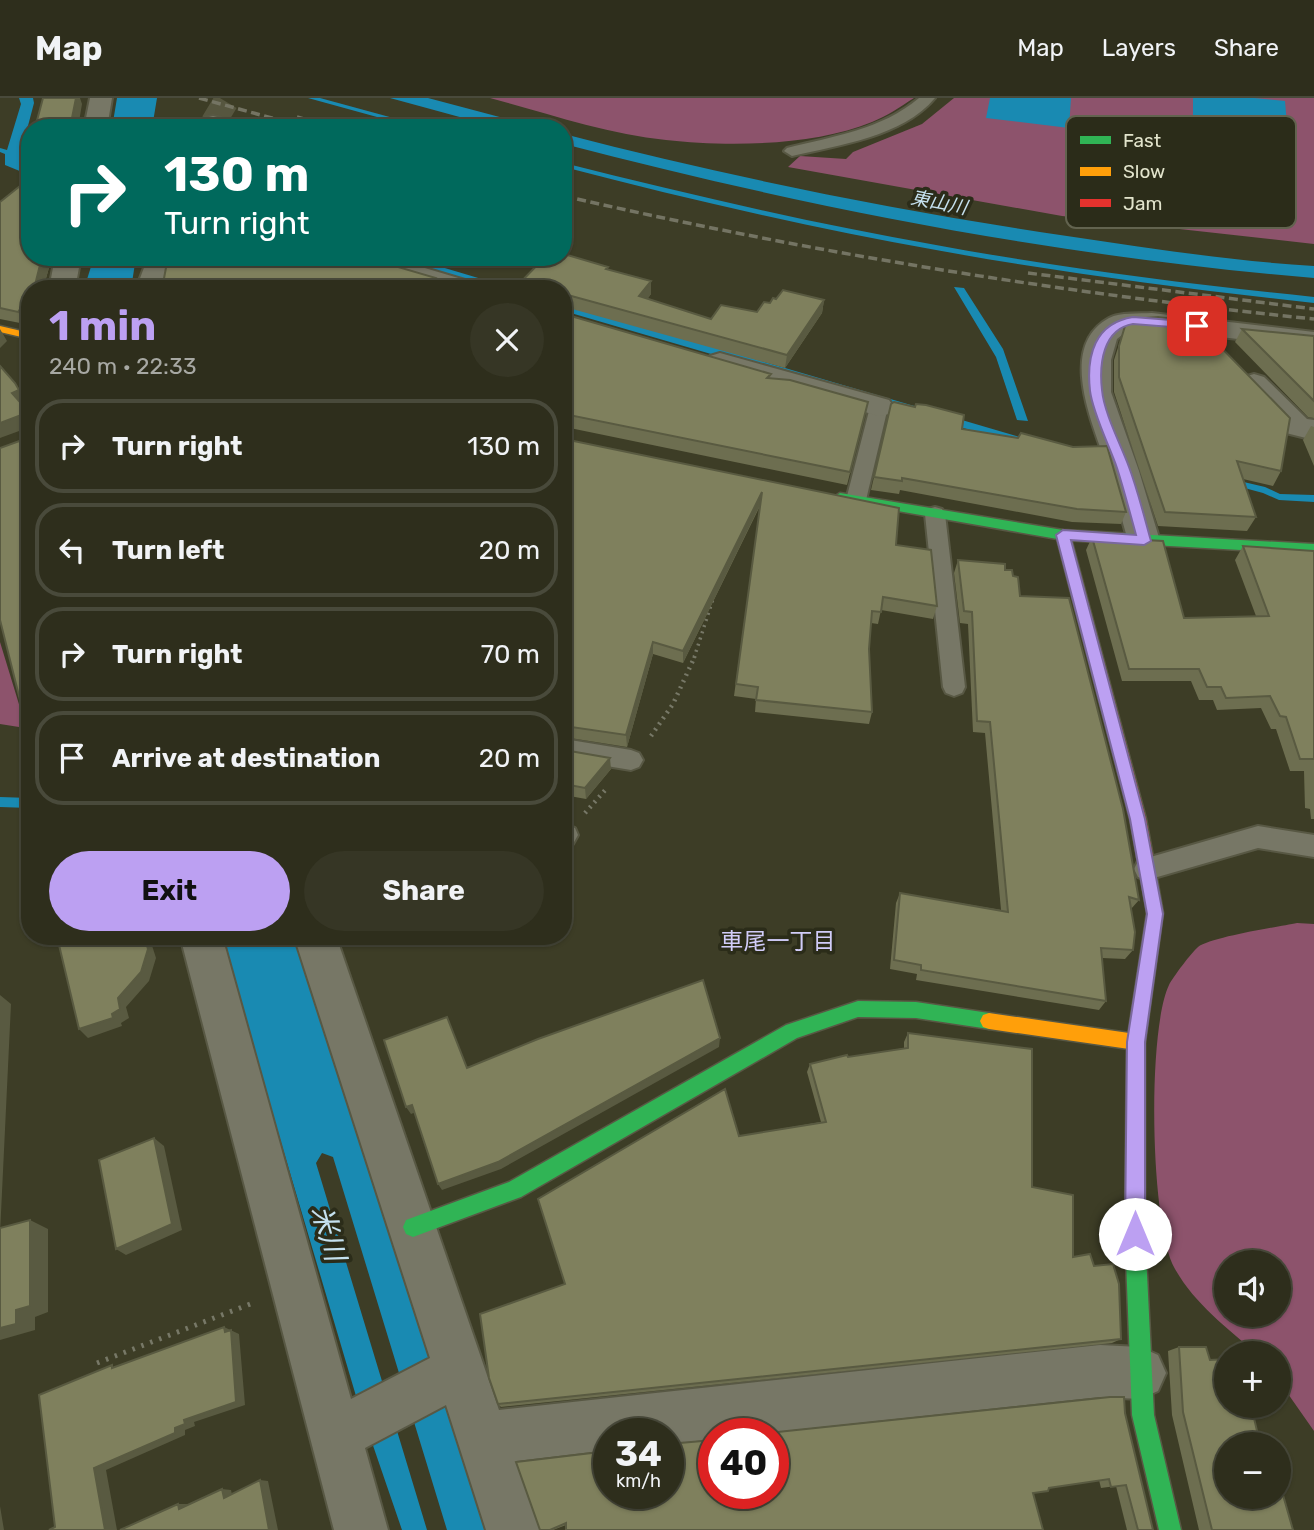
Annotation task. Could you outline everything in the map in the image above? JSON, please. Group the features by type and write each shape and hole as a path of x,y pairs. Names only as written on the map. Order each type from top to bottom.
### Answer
{"street":[{"path":"97,119 101,98"},
{"path":"390,266 436,280"},
{"path":"1144,541 1120,459 1096,392 1097,360 1104,335 1120,323 1133,321 1314,340"},
{"path":"1199,326 1297,426 1314,430"},
{"path":"0,329 21,334"},
{"path":"697,355 879,407"},
{"path":"818,492 1063,535 1314,549"},
{"path":"1063,535 1138,819 1155,914 1136,1042 1135,1234 1143,1415 1170,1530"},
{"path":"204,945 346,1429 361,1530"},
{"path":"318,945 413,1227 453,1374 483,1438 513,1530"},
{"path":"413,1227 514,1190 792,1031 858,1009 916,1010 1136,1042"},
{"path":"483,1438 1100,1371 1140,1373"},
{"path":"346,1429 453,1374"}],"lane":[{"path":"792,151 848,138 885,125 928,98"},
{"path":"856,500 879,407"},
{"path":"935,513 954,687"},
{"path":"572,750 631,760"},
{"path":"1146,869 1258,837 1314,846"}],"path":[{"path":"572,828 670,714 681,696 715,596"},
{"path":"97,1363 263,1299"}],"shaded area":[{"path":"490,98 914,98 883,117 849,130 770,143 716,144 644,137"},
{"path":"954,98 1314,98 1314,244 1170,228 1296,228 1296,116 1066,116 1066,216 788,167 800,156 846,159 853,152 922,124"},
{"path":"0,642 21,711 21,726 0,724"},
{"path":"1297,923 1314,924 1314,1431 1291,1398 1291,1341 1242,1341 1226,1327 1291,1327 1291,1250 1214,1250 1214,1316 1192,1293 1175,1269 1160,1213 1154,1128 1157,1043 1162,1009 1169,985 1198,947 1230,936"}],"water":[{"path":"19,98 33,98 30,119 21,119 21,172 5,165 5,154 0,152 0,148 7,150 21,104"},
{"path":"117,98 157,98 154,119 114,119"},
{"path":"390,98 428,98 507,119 467,119"},
{"path":"990,98 1071,98 1066,128 986,118"},
{"path":"1193,98 1254,98 1285,101 1286,116 1193,116"},
{"path":"572,136 751,179 940,216 1190,254 1314,266 1314,278 1219,269 1030,243 842,209 572,146"},
{"path":"91,266 135,266 132,280 87,280"},
{"path":"408,266 438,266 485,280 455,280"},
{"path":"954,287 964,288 1003,349 1028,421 1017,420 996,357"},
{"path":"572,305 1023,438 1150,460 1265,487 1280,494 1314,495 1314,502 1279,500 1263,493 1167,467 1018,444 572,313"},
{"name":"米川","path":"223,945 296,945 405,1268 486,1530 447,1530 333,1157 322,1153 316,1163 427,1530 402,1530 356,1396"}],"building":[{"path":"43,98 76,98 72,119 37,119"},
{"path":"21,185 21,266 40,266 36,280 21,280 21,308 18,312 0,308 0,202"},
{"path":"572,256 651,281 639,296 711,319 721,305 757,312 764,302 770,303 783,290 824,300 787,355 572,296 572,280 523,280 536,266 572,266"},
{"path":"166,266 395,266 436,278 435,280 164,280"},
{"path":"572,316 771,374 767,378 790,380 868,402 850,472 572,416"},
{"path":"1158,317 1196,322 1200,331 1205,331 1290,418 1281,471 1237,461 1256,517 1165,512 1119,377 1119,346 1125,326 1134,319"},
{"path":"1242,329 1314,336 1314,401"},
{"path":"0,366 19,390 12,393 21,403 21,415 0,423"},
{"path":"894,402 915,407 916,404 926,405 964,415 962,429 1018,438 1021,433 1073,447 1107,446 1126,512 1077,509 902,478 902,481 874,477 891,404"},
{"path":"21,440 21,704 0,620 0,448"},
{"path":"572,441 899,508 896,545 931,550 937,606 883,597 881,612 872,611 869,649 872,712 756,700 758,687 736,684 762,492 683,651 653,642 626,735 572,727"},
{"path":"1092,537 1163,541 1184,618 1269,616 1243,546 1314,551 1314,759 1300,759 1286,717 1280,716 1270,696 1226,698 1221,687 1207,687 1199,669 1129,669"},
{"path":"958,560 1005,564 1005,570 1012,570 1013,576 1018,577 1020,596 1069,598 1123,809 1139,900 1129,897 1135,932 1133,950 1101,948 1106,1001 921,970 921,965 894,960 900,893 1008,912 990,722 977,721 972,612 964,611"},
{"path":"572,751 610,758 585,788 572,786"},
{"path":"59,945 147,945 141,972 118,998 120,1009 112,1014 113,1018 79,1029"},
{"path":"703,980 720,1038 498,1162 438,1184 412,1105 406,1107 384,1040 447,1017 467,1068 538,1039"},
{"path":"908,1033 1032,1049 1032,1187 1073,1195 1073,1257 1090,1254 1094,1266 1113,1264 1119,1284 1121,1339 498,1404 489,1378 480,1314 565,1284 538,1199 725,1089 739,1136 826,1122 810,1064 847,1055 848,1057 908,1048"},
{"path":"154,1138 172,1224 116,1249 99,1160"},
{"path":"30,1220 30,1306 16,1310 16,1324 0,1328 0,1228"},
{"path":"224,1327 225,1332 231,1330 236,1402 184,1420 185,1424 175,1428 175,1433 94,1468 105,1530 49,1530 55,1527 39,1395 112,1365 112,1368"},
{"path":"1179,1347 1206,1347 1210,1360 1214,1360 1214,1418 1254,1418 1257,1432 1214,1432 1214,1509 1287,1509 1293,1530 1212,1530 1183,1412"},
{"path":"1124,1397 1125,1413 1153,1530 1138,1530 1126,1485 1111,1487 1109,1479 1033,1493 1043,1530 566,1530 566,1523 550,1530 540,1530 516,1462 593,1453 593,1509 684,1509 684,1443 698,1441 698,1509 789,1509 789,1431"},
{"path":"260,1480 269,1530 120,1530 178,1504 179,1509 222,1489 224,1498"}],"waterway":[{"path":"312,98 392,119"},
{"path":"572,167 749,210 936,248 1124,278 1314,300"},
{"path":"0,802 21,803"}],"tunnel":[{"path":"215,119 228,98"}],"railway":[{"path":"199,98 275,119"},
{"path":"297,117 304,119"},
{"path":"572,198 750,236 937,269 1125,297 1314,319"},
{"path":"1028,273 1314,309"}],"traffic: fast":[{"path":"840,497 1063,535 1314,549"},
{"path":"1145,857 1155,913 1136,1042 1135,1234 1143,1415 1170,1530"},
{"path":"413,1227 514,1190 792,1031 858,1009 916,1010 989,1021"}],"traffic: slow":[{"path":"0,329 21,334"},
{"path":"989,1021 1136,1042"}],"traffic: jam":[{"path":"1063,535 1138,819 1145,857"}],"district":[{"name":"車尾一丁目","path":"778,941"}],"route":[{"path":"1135,1234 1136,1042 1155,914 1138,819 1063,535 1144,541 1124,471 1096,392 1097,360 1104,335 1120,323 1133,321 1197,326"}],"water label":[{"name":"東山川","path":"939,202"}]}
